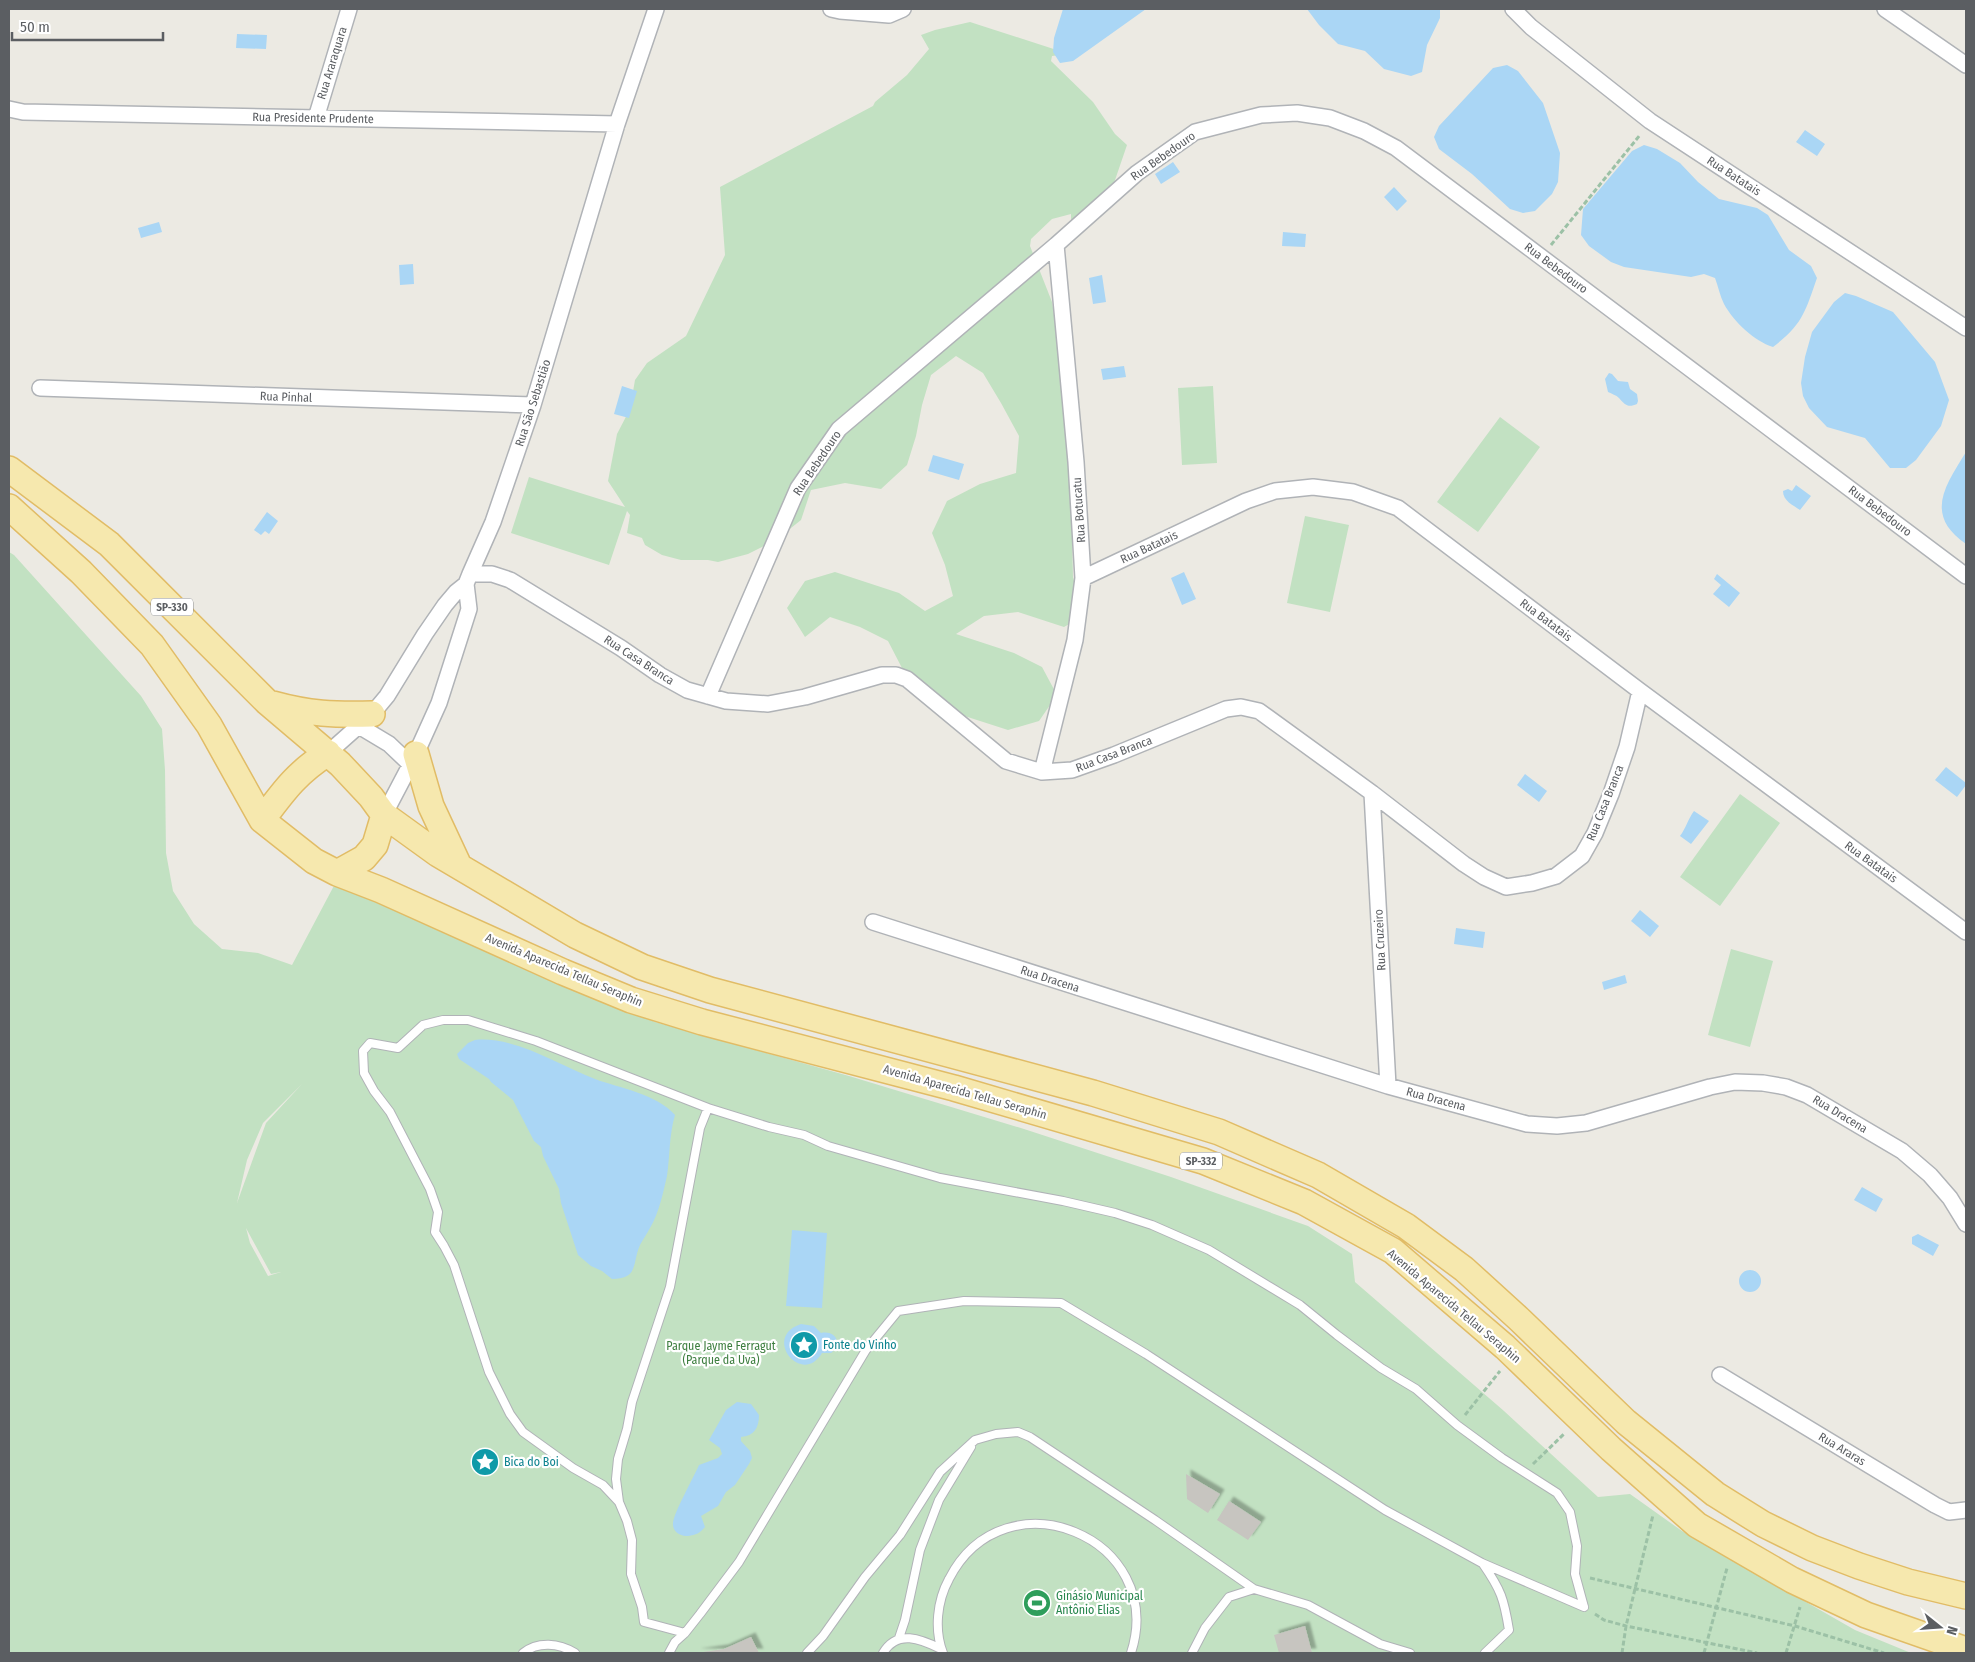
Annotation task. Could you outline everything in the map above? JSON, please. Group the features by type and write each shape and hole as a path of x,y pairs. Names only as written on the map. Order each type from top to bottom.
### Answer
{"main road":[{"name":"SP-330","path":"9,469 109,544 267,702 328,753"},
{"name":"Avenida Aparecida Tellau Seraphin","path":"9,507 81,572 152,645 209,725 262,820 314,861 337,873 381,890 631,1000 702,1022 954,1088 1203,1161 1304,1202 1393,1252 1513,1355 1580,1419 1698,1525 1806,1587 1866,1614 1962,1651"},
{"path":"267,702 298,711 365,720"},
{"path":"262,820 302,771 328,753 371,797 384,815 375,845 364,858 337,873"},
{"path":"413,759 430,806 459,866"},
{"name":"SP-332","path":"384,815 438,854 576,934 642,967 710,990 1102,1096 1219,1132 1318,1175 1406,1226 1464,1269 1626,1422 1715,1494 1763,1524 1812,1548 1899,1579 1966,1596"}],"street":[{"name":"Rua Araraquara","path":"316,118 349,9"},
{"name":"Rua São Sebastião","path":"328,753 365,720 396,684 445,605 468,579 493,522 533,405 617,124 656,9"},
{"path":"831,9 840,12 889,15 903,9"},
{"name":"Rua Batatais","path":"1514,9 1531,28 1650,121 1966,328"},
{"path":"1885,9 1966,64"},
{"name":"Rua Presidente Prudente","path":"9,108 23,112 617,124"},
{"name":"Rua Bebedouro","path":"708,696 798,488 839,429 1056,245 1137,173 1195,132 1261,115 1297,113 1330,118 1364,131 1396,148 1966,576"},
{"name":"Rua Botucatu","path":"1042,772 1074,640 1083,578 1076,462 1056,245"},
{"name":"Rua Pinhal","path":"40,388 533,405"},
{"name":"Rua Batatais","path":"1083,578 1246,501 1275,491 1313,487 1353,492 1398,508 1640,691 1966,932"},
{"name":"Rua Casa Branca","path":"468,579 492,574 510,580 621,648 660,675 687,690 726,701 768,704 805,698 882,675 896,675 907,679 1006,761 1042,772 1072,770 1114,755 1226,709 1240,707 1259,712 1484,877 1506,887 1532,884 1556,876 1582,856 1595,833 1627,746 1640,691"},
{"path":"384,815 439,703 469,609 468,579"},
{"path":"365,720 389,744 413,759"},
{"name":"Rua Cruzeiro","path":"1372,794 1388,1086"},
{"name":"Rua Dracena","path":"873,922 1388,1086 1528,1124 1557,1126 1586,1123 1710,1087 1735,1082 1763,1083 1786,1087 1807,1095 1902,1151 1930,1175 1950,1198 1966,1224"},
{"name":"Rua Araras","path":"1720,1375 1935,1505 1949,1512 1966,1510"}],"lane":[{"path":"619,1502 603,1485 573,1468 523,1432 498,1393 489,1372 454,1265 435,1232 438,1212 430,1189 390,1112 374,1091 364,1073 363,1050 370,1043 398,1048 423,1025 443,1020 468,1020 536,1041 708,1108 769,1127 804,1135 828,1146 940,1178 1063,1201 1115,1213 1152,1225 1209,1250 1300,1305 1382,1368 1416,1389 1457,1425 1557,1493 1570,1512 1577,1546 1575,1574 1584,1607"},
{"path":"685,1633 644,1622 642,1607 631,1574 632,1540 619,1502 616,1479 618,1459 627,1429 632,1402 670,1287 700,1128 708,1108"},
{"path":"669,1653 675,1642 685,1633 739,1562 866,1350 898,1311 964,1301 1061,1303 1146,1354 1385,1510 1482,1563 1584,1607"},
{"path":"807,1653 823,1636 865,1577 900,1535 940,1472 975,1440 996,1434 1018,1432 1030,1437 1254,1588 1308,1605 1380,1644 1410,1653"},
{"path":"899,1638 905,1620 920,1550 939,1500 975,1440"},
{"path":"942,1651 938,1628 939,1607 954,1569 967,1552 983,1540 1002,1530 1022,1525 1043,1524 1063,1527 1082,1534 1100,1546 1126,1578 1133,1598 1136,1620 1131,1653"},
{"path":"1482,1563 1498,1585 1509,1630 1485,1653"},
{"path":"1192,1653 1205,1628 1228,1597 1254,1588"},
{"path":"883,1653 886,1648 899,1638 911,1637 926,1641 942,1651"},
{"path":"523,1653 529,1648 543,1644 557,1646 575,1653"}],"path":[{"path":"1541,257 1650,121"},
{"path":"1457,1425 1513,1355"},
{"path":"1525,1472 1580,1419"},
{"path":"1622,1653 1634,1590 1659,1491"},
{"path":"1704,1653 1715,1608 1734,1546"},
{"path":"1575,1574 1634,1590 1795,1626 1884,1653"},
{"path":"1786,1653 1806,1587"},
{"path":"1584,1607 1604,1620 1626,1626 1757,1653"}],"green space":[{"path":"970,22 1069,54 1052,56 1051,61 1093,102 1115,134 1127,145 1114,183 1092,208 1071,222 1071,214 1052,219 1031,239 1030,246 1052,302 1063,369 1070,462 1073,577 1083,612 1087,614 1064,627 1018,612 984,616 956,634 1014,653 1042,667 1057,695 1039,721 1008,730 949,711 921,697 902,668 888,641 860,627 830,617 805,637 787,608 805,581 835,572 899,593 925,611 953,596 945,565 932,533 947,501 980,484 1016,473 1019,436 983,373 956,356 931,375 907,465 881,489 845,483 811,490 801,520 776,540 748,554 718,562 681,560 662,555 645,545 642,538 627,533 630,515 627,511 609,565 511,533 529,477 625,507 608,481 617,434 630,409 635,380 647,363 686,336 725,255 720,187 873,106 875,102 907,75 929,49 921,35"},
{"path":"1213,386 1217,463 1182,465 1178,388"},
{"path":"1500,417 1540,447 1478,532 1437,502"},
{"path":"1305,516 1349,525 1330,612 1287,603"},
{"name":"Parque Jayme Ferragut (Parque da Uva)","path":"9,552 14,555 141,696 162,729 165,770 166,853 173,891 194,924 222,949 258,953 292,965 337,880 655,1022 849,1076 1024,1129 1171,1177 1308,1226 1352,1254 1355,1282 1504,1411 1598,1497 1630,1494 1682,1531 1855,1630 1911,1653 9,1653","holes":["302,1084 266,1123 237,1203 247,1160 263,1123","246,1228 271,1274 281,1272 268,1276 250,1243"]},
{"path":"1740,794 1780,823 1720,906 1680,877"},
{"path":"1731,949 1773,961 1750,1047 1708,1035"}],"water":[{"path":"1063,9 1146,9 1073,61 1060,63 1053,52 1054,38"},
{"path":"1307,9 1440,9 1440,18 1427,45 1422,72 1411,76 1384,69 1365,51 1338,44 1319,25"},
{"path":"237,34 267,35 266,49 236,48"},
{"path":"1507,65 1518,71 1543,103 1560,153 1558,182 1552,194 1535,211 1523,213 1510,209 1472,174 1439,149 1434,137 1439,126 1493,68"},
{"path":"1805,130 1825,144 1817,156 1796,142"},
{"path":"1644,145 1657,149 1680,163 1698,182 1719,199 1757,208 1768,215 1789,250 1811,266 1817,278 1806,309 1791,331 1773,347 1752,336 1733,317 1721,298 1715,278 1704,274 1691,277 1624,267 1611,262 1589,246 1581,235 1583,209 1632,151"},
{"path":"1173,162 1180,172 1161,184 1155,174"},
{"path":"1394,187 1407,201 1397,211 1384,197"},
{"path":"159,222 162,232 141,238 138,228"},
{"path":"1283,232 1306,234 1305,247 1282,246"},
{"path":"413,264 414,284 400,285 399,265"},
{"path":"1102,275 1106,302 1093,304 1089,278"},
{"path":"1845,293 1893,312 1935,362 1949,400 1941,426 1916,460 1906,468 1890,468 1865,438 1827,427 1809,408 1803,396 1801,383 1805,357 1812,332 1834,302"},
{"path":"1124,366 1126,377 1103,380 1101,369"},
{"path":"1609,373 1618,381 1628,382 1630,389 1637,394 1637,404 1627,405 1617,396 1608,392 1605,379"},
{"path":"622,386 637,391 629,418 614,414"},
{"path":"1966,452 1966,544 1953,533 1945,522 1942,500 1951,477"},
{"path":"933,455 964,464 959,480 928,471"},
{"path":"1796,485 1811,496 1800,510 1789,502 1783,494 1783,491 1788,489 1792,491"},
{"path":"267,512 278,521 269,534 265,531 261,535 254,530"},
{"path":"1184,572 1196,599 1182,605 1171,578"},
{"path":"1717,574 1740,593 1729,607 1713,594 1721,585 1714,579"},
{"path":"1946,767 1966,783 1957,797 1935,780"},
{"path":"1525,774 1547,791 1539,802 1517,785"},
{"path":"1694,811 1709,821 1691,844 1680,836"},
{"path":"1640,910 1659,926 1650,937 1631,921"},
{"path":"1456,928 1485,932 1483,948 1454,944"},
{"path":"1625,975 1627,983 1604,990 1602,982"},
{"path":"475,1040 505,1042 521,1047 595,1079 637,1092 658,1102 675,1115 667,1176 660,1203 656,1216 640,1245 633,1269 627,1276 612,1279 578,1255 561,1203 559,1189 543,1156 541,1147 534,1141 513,1100 489,1079 459,1059 457,1054 468,1043"},
{"path":"1862,1187 1883,1199 1876,1212 1854,1200"},
{"path":"792,1230 827,1233 822,1308 786,1306"},
{"path":"1918,1234 1939,1245 1933,1256 1912,1244 1912,1237"},
{"path":"1750,1270 1758,1273 1761,1281 1758,1289 1750,1292 1742,1289 1739,1281 1742,1273"},
{"name":"Fonte do Vinho","path":"801,1324 814,1326 821,1333 834,1336 837,1342 835,1349 831,1353 822,1353 814,1362 805,1365 796,1362 789,1356 785,1348 785,1339 790,1330"},
{"path":"737,1402 751,1404 759,1415 755,1430 749,1435 741,1437 741,1441 750,1451 752,1458 735,1485 726,1492 718,1506 701,1516 705,1527 693,1535 685,1536 679,1534 673,1526 677,1511 699,1465 718,1458 722,1454 720,1448 709,1440 726,1410"}],"building":[{"path":"1186,1474 1220,1494 1208,1513 1187,1499"},
{"path":"1229,1501 1261,1522 1248,1540 1217,1520"},
{"path":"1305,1626 1312,1653 1279,1653 1274,1635"},
{"path":"751,1637 759,1653 696,1653 724,1649"}],"place":[{"name":"Fonte do Vinho","path":"804,1345"},
{"name":"Bica do Boi","path":"485,1462"},
{"name":"Ginásio Municipal Antônio Elias","path":"1037,1603"}]}
